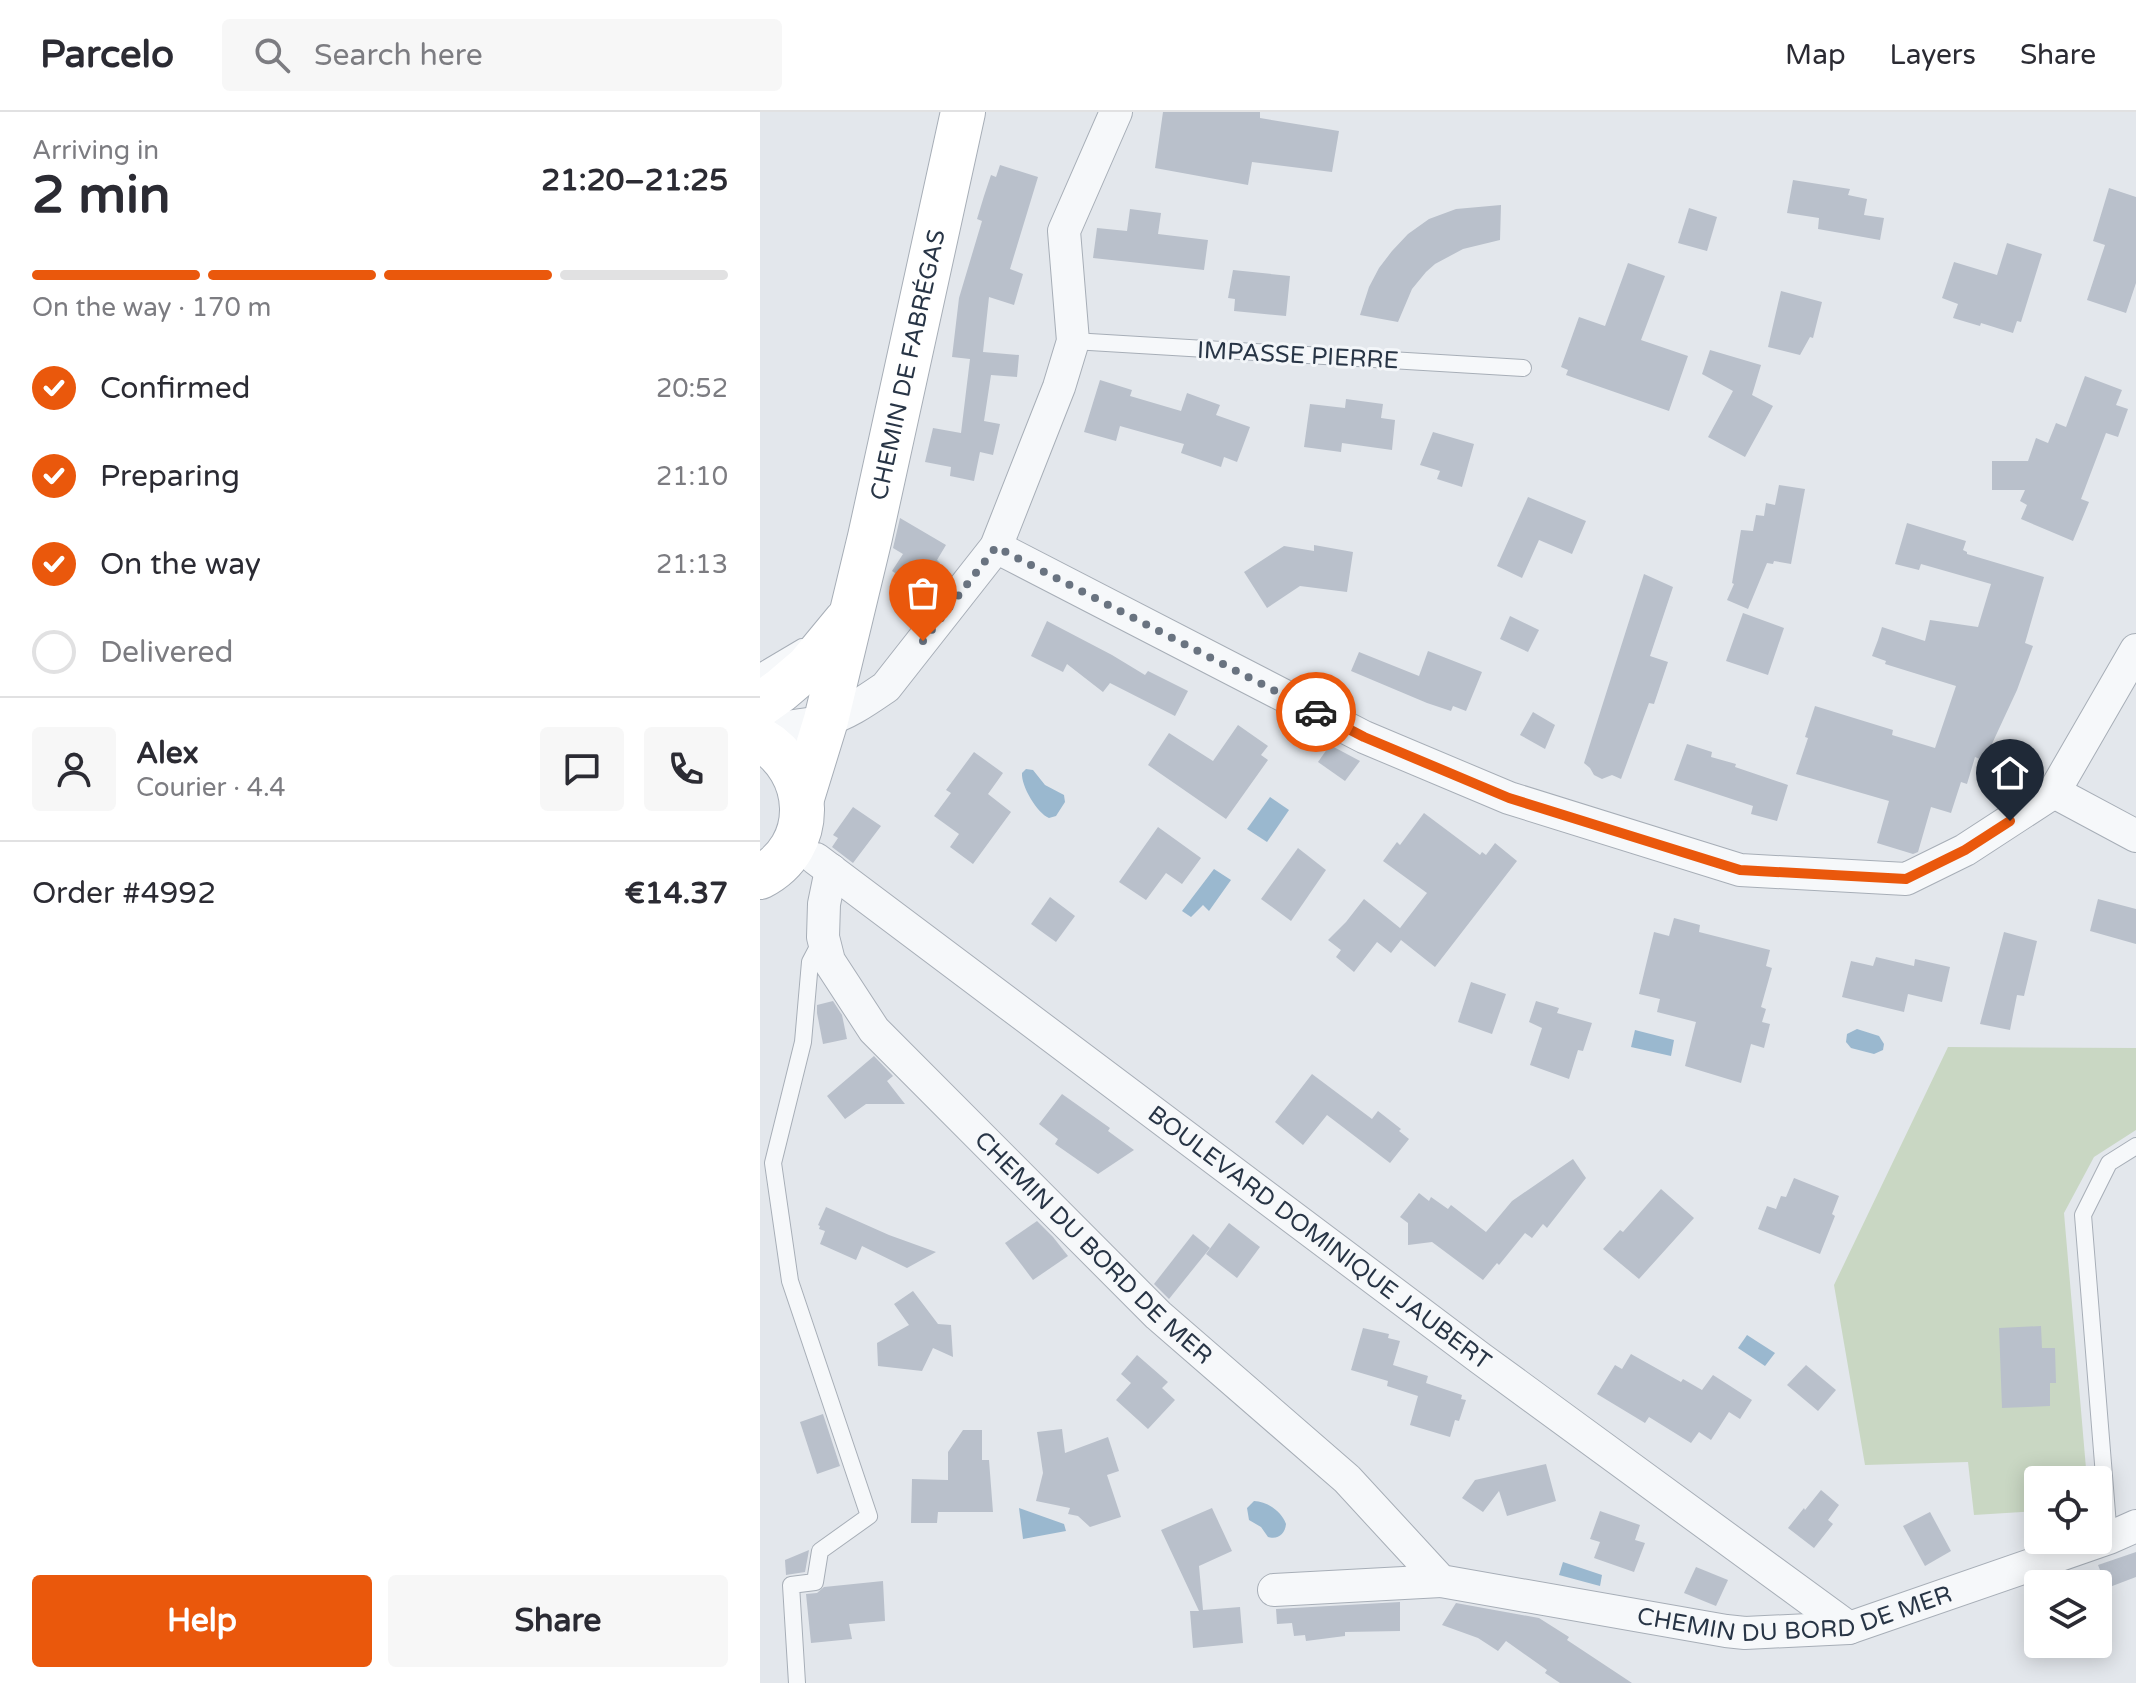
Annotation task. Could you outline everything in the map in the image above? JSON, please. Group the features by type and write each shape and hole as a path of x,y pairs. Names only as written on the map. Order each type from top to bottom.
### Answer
{"street":[{"name":"CHEMIN DE FABRÉGAS","path":"793,844 802,814 802,798 826,720 870,537 963,112"},
{"path":"802,798 791,768 760,736 774,729 826,720 864,702 886,687 996,547 1059,387 1073,341 1064,231 1116,112"},
{"path":"996,547 1364,737 1509,798 1740,870 1906,879 1965,850 2054,792 2136,650"},
{"name":"CHEMIN DE FABRÉGAS","path":"760,705 808,667 850,616"},
{"path":"2054,792 2136,836"},
{"path":"760,877 782,860 793,844"},
{"name":"BOULEVARD DOMINIQUE JAUBERT","path":"793,844 1480,1358 1849,1628"},
{"name":"CHEMIN DU BORD DE MER","path":"831,870 824,904 823,937 829,961 874,1030 1158,1315 1347,1479 1441,1581"},
{"name":"CHEMIN DU BORD DE MER","path":"1274,1590 1441,1581 1726,1631 1745,1633 1849,1628 2123,1532"}],"lane":[{"name":"IMPASSE PIERRE","path":"1073,341 1523,368"},
{"path":"760,672 850,616"},
{"path":"797,1683 791,1585 815,1582 820,1551 869,1516 790,1281 773,1163 803,1042 810,962 823,937"},
{"path":"2123,1532 2083,1215 2109,1163 2136,1146"}],"green space":[{"path":"1948,1047 2136,1048 2136,1130 2094,1157 2064,1213 2086,1466 2024,1466 2024,1512 1974,1515 1968,1462 1865,1465 1834,1285"}],"water":[{"path":"1026,769 1033,770 1045,785 1064,795 1065,802 1056,816 1049,818 1044,815 1031,798 1022,778"},
{"path":"1270,797 1289,810 1267,842 1247,829"},
{"path":"1214,869 1231,880 1209,911 1203,905 1191,917 1182,911"},
{"path":"1857,1029 1879,1036 1884,1044 1883,1050 1874,1054 1851,1048 1846,1042 1847,1034"},
{"path":"1635,1030 1674,1040 1671,1056 1631,1047"},
{"path":"1747,1335 1775,1353 1765,1366 1738,1348"},
{"path":"1254,1501 1278,1511 1286,1524 1280,1535 1268,1537 1261,1527 1249,1520 1247,1508"},
{"path":"1019,1508 1064,1524 1066,1531 1023,1539"},
{"path":"1563,1562 1602,1575 1600,1586 1559,1575"}],"building":[{"path":"1163,112 1260,112 1260,118 1339,131 1332,172 1252,162 1248,185 1155,168"},
{"path":"1000,165 1038,177 1010,269 1023,274 1014,305 989,297 983,352 1019,355 1017,377 991,375 984,421 1000,424 993,455 980,452 974,481 950,476 951,467 925,462 933,428 961,433 970,359 952,357 959,298 982,221 977,219 984,196 991,175 996,177"},
{"path":"1793,180 1850,189 1848,195 1867,199 1864,215 1884,218 1880,240 1818,229 1819,218 1787,213"},
{"path":"2109,188 2136,197 2136,283 2126,313 2087,300 2105,245 2093,241"},
{"path":"1501,205 1500,240 1463,249 1435,264 1412,289 1398,322 1360,315 1379,268 1408,234 1429,219 1456,209"},
{"path":"1689,208 1717,217 1707,251 1678,243"},
{"path":"1130,209 1161,213 1158,234 1208,240 1204,270 1093,258 1097,228 1127,231"},
{"path":"2007,243 2042,254 2021,322 2017,321 2013,333 1953,318 1958,304 1942,298 1954,262 1997,275"},
{"path":"1628,263 1665,276 1641,340 1688,356 1669,411 1566,375 1568,370 1561,367 1579,317 1605,326"},
{"path":"1233,270 1290,276 1286,316 1234,311 1235,299 1228,298"},
{"path":"1781,291 1822,302 1813,338 1810,337 1800,355 1768,347"},
{"path":"1710,350 1761,365 1752,395 1773,406 1745,457 1708,437 1733,391 1702,374"},
{"path":"2085,376 2122,390 2116,405 2128,409 2118,437 2106,433 2081,499 2089,502 2073,541 2021,519 2027,505 2020,501 2025,490 1992,490 1992,461 2028,461 2036,438 2048,443 2056,423 2066,427"},
{"path":"1100,380 1132,390 1130,396 1181,411 1187,393 1220,405 1216,415 1250,427 1237,462 1224,457 1221,467 1181,453 1184,444 1120,426 1116,441 1084,432"},
{"path":"1346,399 1383,404 1381,418 1395,420 1392,450 1342,443 1341,452 1304,447 1310,404 1345,408"},
{"path":"1433,432 1474,444 1462,487 1437,479 1440,471 1420,465"},
{"path":"1779,485 1805,489 1791,564 1767,563 1748,609 1727,600 1734,584 1741,530 1753,531 1756,515 1764,516 1766,503 1775,505"},
{"path":"1528,497 1586,521 1572,554 1539,540 1522,578 1497,566"},
{"path":"900,518 946,545 937,560 940,563 922,590 892,571 903,554 893,548"},
{"path":"1907,523 1966,541 1963,550 1967,554 2044,577 2025,643 2033,646 2017,690 1984,761 1975,757 1967,784 1961,782 1951,813 1931,807 1918,852 1913,854 1877,843 1889,801 1796,774 1815,706 1893,730 1892,735 1935,748 1956,686 1885,664 1886,661 1872,656 1882,627 1925,641 1930,620 1978,627 1991,584 1921,564 1919,570 1895,564"},
{"path":"1314,545 1353,552 1347,592 1300,586 1267,608 1244,572 1284,546 1314,551"},
{"path":"1644,574 1673,587 1650,656 1668,662 1654,704 1649,703 1621,779 1612,775 1602,779 1584,763"},
{"path":"1743,613 1784,628 1768,675 1726,661"},
{"path":"1510,616 1539,630 1528,652 1500,639"},
{"path":"1047,621 1145,675 1148,671 1188,691 1175,716 1110,683 1103,692 1067,664 1063,672 1031,656"},
{"path":"1428,651 1482,672 1466,711 1453,706 1451,711 1427,703 1351,671 1359,652 1419,676"},
{"path":"1533,712 1555,725 1545,749 1520,735"},
{"path":"1238,725 1268,746 1261,755 1268,760 1226,819 1148,765 1169,733 1213,761"},
{"path":"1687,744 1712,752 1711,757 1736,764 1735,767 1788,785 1777,821 1751,814 1753,806 1674,780"},
{"path":"1330,745 1360,761 1345,781 1318,762"},
{"path":"974,752 1003,773 988,794 1011,812 973,864 950,847 959,834 934,816 951,793 946,790"},
{"path":"853,807 881,826 853,863 832,847 838,838 833,835"},
{"path":"1424,813 1480,855 1482,852 1486,855 1495,843 1517,861 1435,967 1401,940 1391,953 1377,942 1354,972 1336,957 1341,950 1328,940 1364,899 1400,928 1427,893 1383,861 1397,842 1400,845"},
{"path":"1158,827 1201,858 1182,884 1166,873 1146,900 1119,882"},
{"path":"1298,848 1326,870 1291,921 1261,899"},
{"path":"1050,897 1075,916 1056,942 1031,924"},
{"path":"2098,899 2136,909 2136,944 2090,931"},
{"path":"1674,918 1700,925 1699,932 1770,950 1766,966 1772,968 1761,1007 1766,1009 1762,1022 1770,1024 1764,1048 1751,1044 1741,1083 1685,1066 1696,1022 1657,1012 1660,999 1639,994 1654,932 1669,936"},
{"path":"2004,932 2037,941 2024,996 2017,995 2010,1030 1980,1024"},
{"path":"1876,957 1914,966 1915,959 1950,967 1942,1002 1908,994 1904,1012 1842,997 1851,961 1873,966"},
{"path":"1471,982 1506,994 1492,1034 1458,1022"},
{"path":"833,1001 842,1015 847,1039 823,1044 817,1005"},
{"path":"1536,1001 1559,1008 1557,1013 1592,1023 1583,1051 1578,1050 1569,1079 1530,1065 1542,1028 1529,1022"},
{"path":"874,1056 893,1076 887,1081 905,1104 866,1104 845,1119 827,1096"},
{"path":"1312,1074 1372,1119 1378,1111 1401,1129 1399,1131 1409,1139 1390,1163 1327,1115 1303,1145 1275,1122"},
{"path":"1062,1094 1110,1128 1108,1131 1134,1150 1098,1174 1055,1144 1058,1139 1039,1124"},
{"path":"1573,1159 1586,1178 1547,1228 1543,1224 1532,1238 1525,1233 1483,1280 1432,1242 1408,1245 1408,1223 1400,1217 1419,1193 1448,1209 1451,1205 1486,1232 1512,1201"},
{"path":"1794,1178 1839,1196 1832,1214 1835,1216 1820,1254 1758,1229 1767,1206 1776,1209 1781,1196 1786,1197"},
{"path":"1661,1189 1694,1218 1639,1279 1603,1249 1620,1230 1623,1232"},
{"path":"826,1207 936,1252 907,1268 862,1246 856,1260 820,1244 825,1231 818,1225"},
{"path":"1037,1221 1068,1256 1033,1280 1005,1243"},
{"path":"1229,1223 1260,1247 1237,1278 1206,1254"},
{"path":"1193,1234 1210,1248 1169,1299 1154,1284"},
{"path":"913,1291 938,1324 951,1325 953,1357 933,1348 922,1371 878,1366 877,1343 909,1325 894,1304"},
{"path":"2041,1326 2042,1348 2055,1348 2056,1383 2050,1383 2050,1406 2002,1408 1999,1328"},
{"path":"1363,1328 1389,1334 1388,1338 1400,1341 1393,1365 1428,1376 1426,1383 1462,1395 1461,1399 1466,1400 1450,1437 1410,1425 1418,1396 1387,1386 1388,1381 1351,1370"},
{"path":"1631,1354 1702,1390 1713,1375 1752,1400 1740,1419 1729,1412 1711,1440 1699,1432 1691,1443 1649,1417 1645,1423 1597,1394 1615,1365 1622,1369"},
{"path":"1137,1355 1168,1382 1162,1388 1175,1400 1148,1429 1116,1400 1131,1383 1121,1374"},
{"path":"1806,1365 1836,1390 1818,1411 1787,1385"},
{"path":"823,1414 840,1466 817,1474 800,1422"},
{"path":"1062,1429 1065,1453 1108,1437 1119,1471 1107,1475 1121,1517 1090,1527 1078,1516 1068,1514 1070,1508 1036,1501 1043,1473 1037,1432"},
{"path":"963,1430 982,1430 982,1460 989,1460 993,1512 938,1512 937,1523 911,1523 912,1479 948,1480 948,1452"},
{"path":"1546,1464 1556,1501 1507,1516 1499,1491 1483,1512 1462,1498 1475,1480"},
{"path":"1821,1490 1839,1505 1828,1520 1833,1524 1814,1548 1788,1528"},
{"path":"1212,1508 1232,1551 1199,1566 1203,1610 1240,1607 1243,1643 1193,1648 1190,1611 1199,1611 1161,1530"},
{"path":"1600,1511 1640,1525 1635,1540 1645,1543 1634,1572 1594,1558 1600,1542 1590,1539"},
{"path":"1930,1512 1951,1551 1925,1566 1903,1526"},
{"path":"809,1550 805,1572 786,1575 785,1560"},
{"path":"2136,1552 2136,1577 2112,1586 2112,1570 2100,1570 2098,1565"},
{"path":"1696,1567 1728,1580 1716,1606 1684,1593"},
{"path":"883,1581 885,1621 849,1624 852,1639 811,1643 806,1594 817,1593 824,1587"},
{"path":"1400,1602 1400,1631 1345,1632 1345,1636 1306,1641 1305,1635 1294,1636 1292,1623 1277,1624 1276,1609"},
{"path":"1456,1603 1539,1618 1632,1683 1560,1683 1506,1641 1498,1651 1478,1638 1442,1625"}],"way so far":[{"path":"923,641 996,547 1316,712"}],"route":[{"path":"1316,712 1364,737 1509,798 1740,870 1906,879 1965,850 2010,821"}]}
